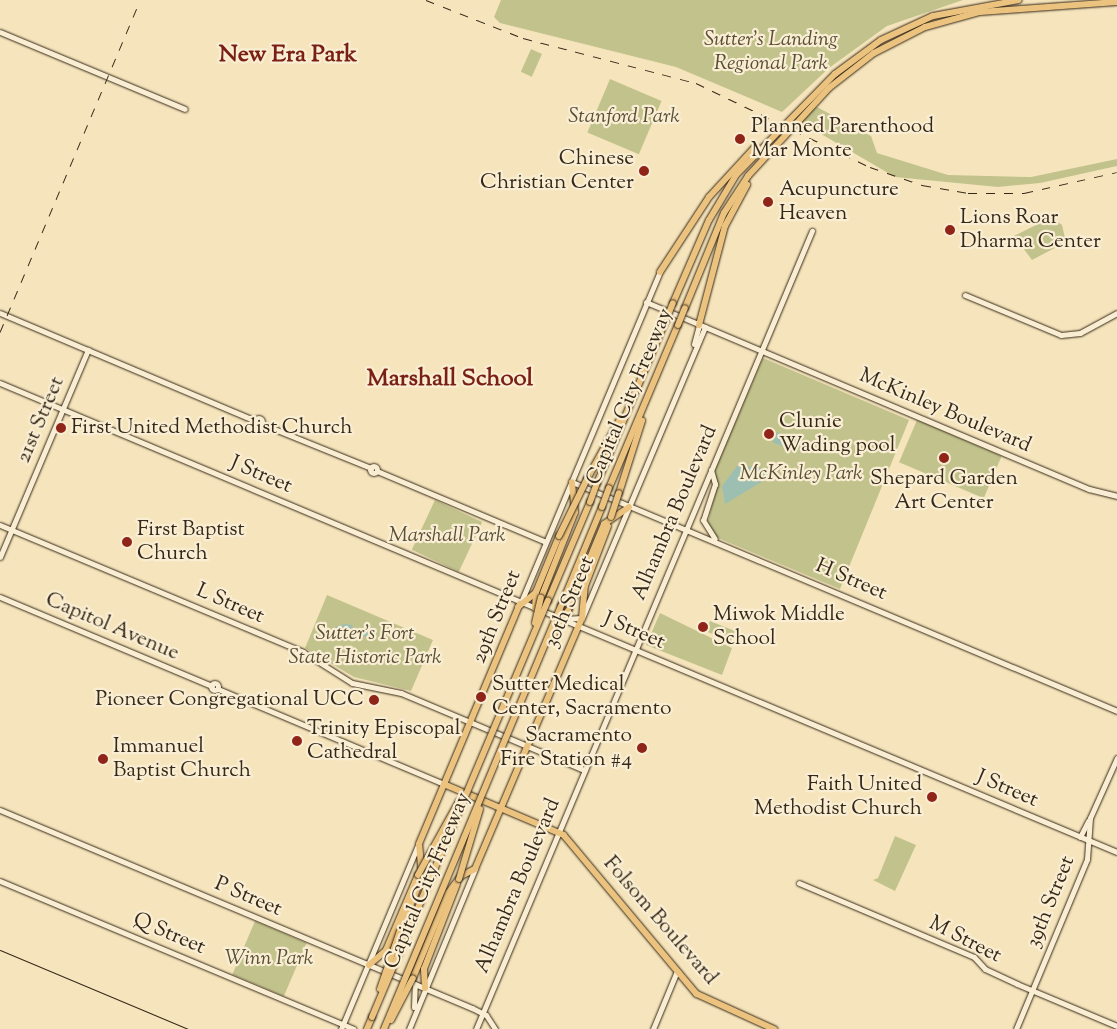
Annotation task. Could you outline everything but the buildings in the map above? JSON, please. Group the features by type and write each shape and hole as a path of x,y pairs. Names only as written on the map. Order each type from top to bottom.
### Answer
{"highway":[{"name":"Capital City Freeway","path":"368,1029 530,641 545,599 590,502 613,439 720,200 768,138 835,74 881,40 942,13 1019,0"},
{"name":"Capital City Freeway","path":"384,1029 609,488 630,447 652,386 732,199 786,132 850,70 925,27 980,12 1117,2"},
{"path":"702,326 730,215 786,132"},
{"path":"660,272 718,186 768,138"},
{"path":"535,608 536,592 559,536 587,479 613,439"},
{"path":"582,618 586,586 619,493 630,447"},
{"path":"545,599 575,512 572,482"},
{"path":"540,657 568,611 604,524 629,507"},
{"path":"521,604 536,592"},
{"path":"369,965 382,956 401,911 474,773"},
{"path":"425,988 424,968 453,896 490,777"},
{"path":"372,1017 400,931 422,877 419,844"},
{"path":"384,1029 414,981 448,893 461,876 475,868"}],"main road":[{"path":"0,32 185,109"},
{"name":"Alhambra Boulevard","path":"476,1029 812,231"},
{"name":"29th Street","path":"342,1027 660,272"},
{"path":"965,295 1060,335 1080,333 1117,313"},
{"name":"McKinley Boulevard","path":"646,302 1089,489 1117,496"},
{"path":"0,313 371,468 372,473 377,471 546,542"},
{"name":"30th Street","path":"409,1029 475,868 692,357 702,326"},
{"name":"21st Street","path":"0,557 88,350"},
{"name":"J Street","path":"0,383 521,604 563,619 1117,852"},
{"path":"711,470 715,484 704,523 722,544"},
{"name":"H Street","path":"572,482 1117,711"},
{"name":"L Street","path":"0,524 305,652 352,683 401,693 584,770"},
{"name":"Capitol Avenue","path":"0,597 444,784"},
{"path":"563,619 582,618"},
{"name":"39th Street","path":"1016,1029 1087,859 1090,818 1117,758"},
{"path":"444,784 559,832"},
{"name":"P Street","path":"0,810 369,965 414,981 425,988 483,1013"},
{"path":"1080,837 1090,818"},
{"name":"Folsom Boulevard","path":"559,832 685,981 703,998 774,1029"},
{"path":"1087,859 1095,843"},
{"name":"Q Street","path":"0,881 342,1027 353,1029"},
{"name":"M Street","path":"799,883 974,957 985,969 1032,991 1117,1026"},
{"path":"653,1029 677,971"},
{"path":"412,1022 414,981"},
{"path":"671,984 685,981"},
{"path":"483,1013 495,1029"}],"green space":[{"name":"Sutter's Landing Regional Park","path":"501,0 963,0 887,26 829,68 782,112 676,67 500,23 494,17"},
{"path":"531,49 542,54 532,77 521,72"},
{"name":"Stanford Park","path":"610,79 662,101 639,154 587,132"},
{"path":"817,107 871,136 877,153 948,175 1031,177 1117,159 1117,166 1040,183 998,187 895,177 797,120"},
{"path":"1052,217 1062,225 1066,242 1032,260 1014,236"},
{"name":"McKinley Park","path":"763,358 909,420 840,589 718,538 707,525 717,486 715,470"},
{"path":"917,420 1002,456 984,498 899,462"},
{"name":"Marshall Park","path":"435,500 482,522 459,572 412,550"},
{"name":"Sutter's Fort State Historic Park","path":"327,595 433,640 411,691 354,677 305,648"},
{"path":"660,613 732,648 722,675 646,645"},
{"path":"710,621 735,631 731,641 706,631"},
{"path":"895,836 916,845 895,891 873,880 878,878"},
{"name":"Winn Park","path":"255,921 307,943 284,996 232,974"}],"shaded area":[{"path":"777,432 801,442 797,452 773,442"},
{"path":"737,466 758,467 768,471 770,477 725,504 722,486"},
{"path":"345,624 352,625 355,632 374,627 377,634 351,639 349,630 332,635 335,627"}],"tram line":[{"path":"0,950 188,1029"}],"railway":[{"path":"0,332 140,0"},
{"path":"426,0 523,38 696,83 870,167 922,185 968,193 1024,193 1117,172"}],"place":[{"name":"Planned Parenthood Mar Monte","path":"740,139"},
{"name":"Chinese Christian Center","path":"644,171"},
{"name":"Acupuncture Heaven","path":"768,202"},
{"name":"Lions Roar Dharma Center","path":"950,230"},
{"name":"First United Methodist Church","path":"61,428"},
{"name":"Clunie Wading pool","path":"769,434"},
{"name":"Shepard Garden Art Center","path":"944,458"},
{"name":"First Baptist Church","path":"127,542"},
{"name":"Miwok Middle School","path":"703,627"},
{"name":"Sutter Medical Center, Sacramento","path":"481,697"},
{"name":"Pioneer Congregational UCC","path":"374,700"},
{"name":"Trinity Episcopal Cathedral","path":"297,741"},
{"name":"Sacramento Fire Station #4","path":"642,748"},
{"name":"Immanuel Baptist Church","path":"103,759"},
{"name":"Faith United Methodist Church","path":"932,797"}],"district":[{"name":"New Era Park","path":"288,56"},
{"name":"Marshall School","path":"450,380"}]}
